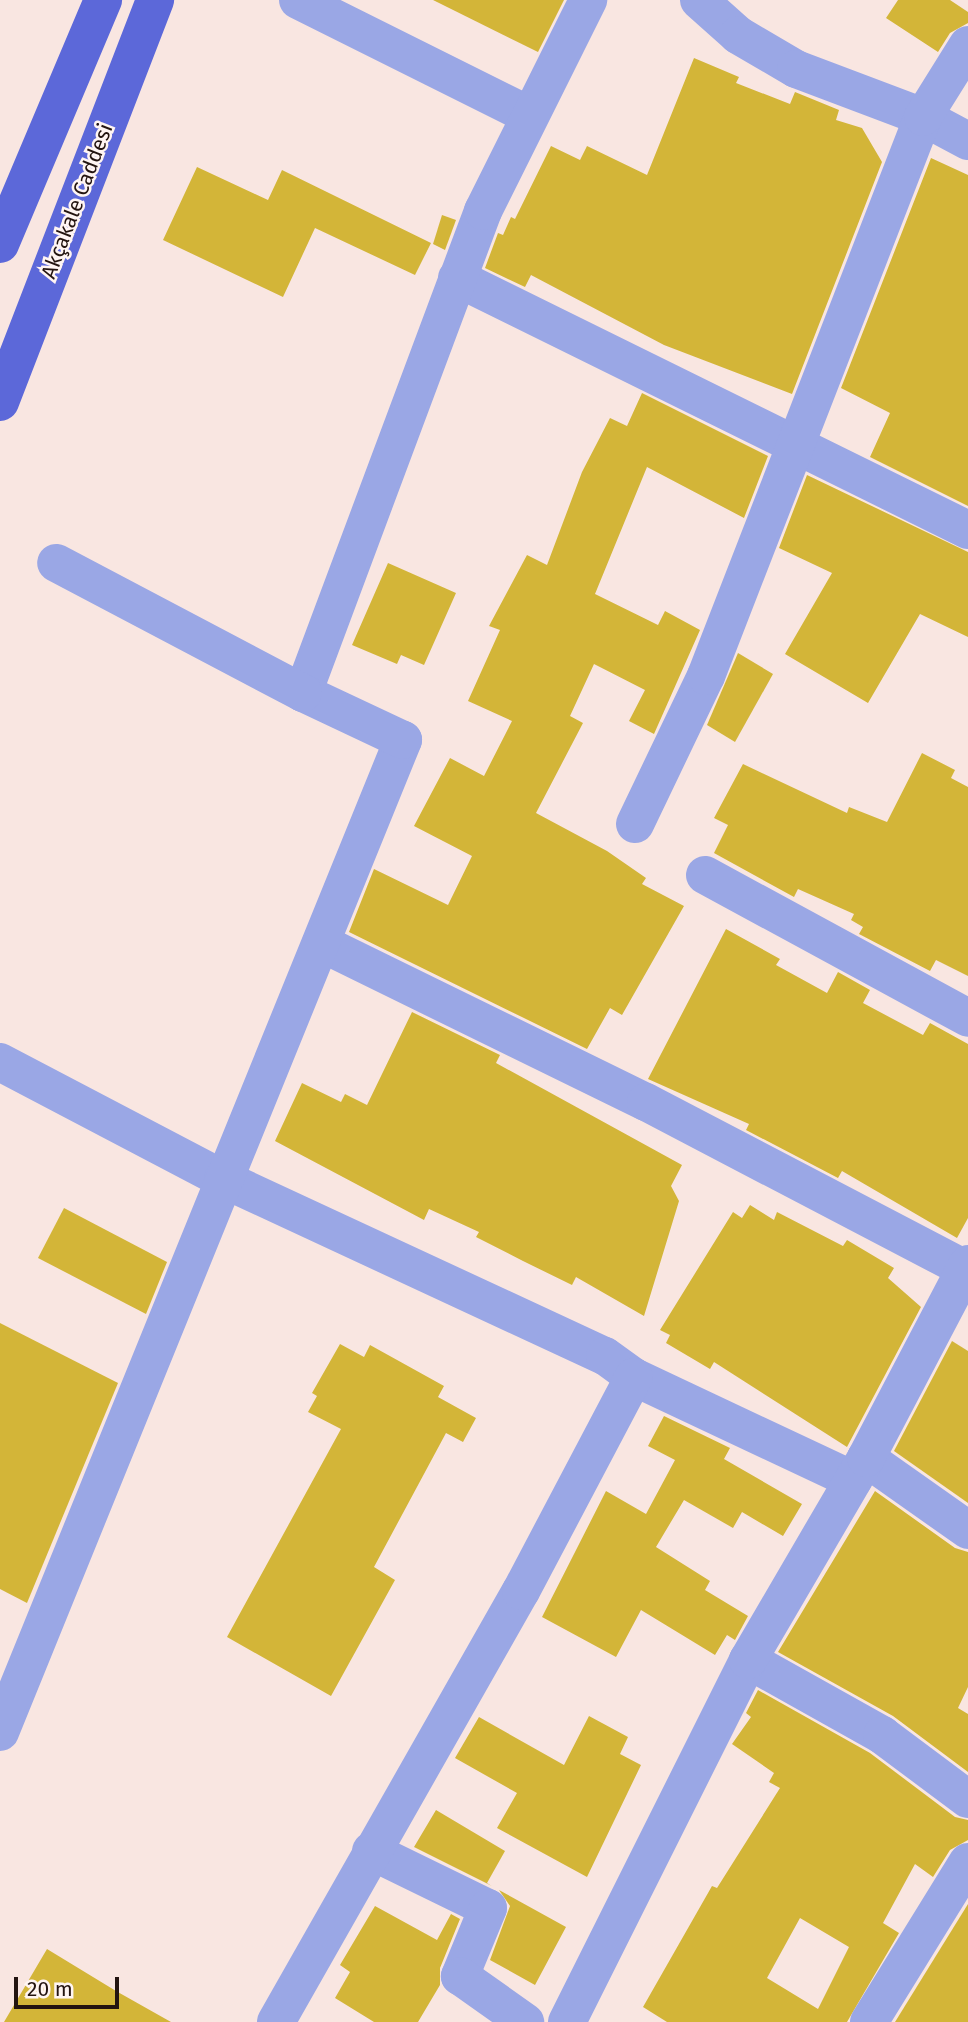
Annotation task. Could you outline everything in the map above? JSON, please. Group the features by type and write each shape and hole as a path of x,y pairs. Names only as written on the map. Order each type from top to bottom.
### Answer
{"main road":[{"path":"0,244 103,0"},
{"name":"Akçakale Caddesi","path":"0,402 155,0"}],"street":[{"path":"298,0 528,115"},
{"path":"303,693 457,278 528,115 588,0"},
{"path":"699,0 738,35 796,69 923,117 968,141"},
{"path":"635,824 706,676 923,117 968,45"},
{"path":"457,278 796,442 968,530"},
{"path":"0,1732 403,740 303,693 56,563"},
{"path":"705,876 968,1018"},
{"path":"321,943 658,1108 967,1266 860,1469 748,1660 567,2022"},
{"path":"0,1062 223,1179 605,1356 634,1377 860,1469 968,1530"},
{"path":"276,2022 370,1851 521,1591 634,1377"},
{"path":"748,1660 882,1735 968,1799"},
{"path":"370,1851 488,1908 460,1976 525,2022"},
{"path":"869,2022 968,1862"}],"building":[{"path":"433,0 564,0 538,52"},
{"path":"898,0 950,0 968,12 968,23 950,33 938,52 886,18"},
{"path":"694,58 739,77 736,83 790,104 795,92 839,110 836,120 862,128 882,162 792,394 664,345 531,275 525,287 485,268 498,233 503,235 511,217 515,219 551,146 580,160 587,146 647,175"},
{"path":"931,158 968,175 968,506 870,457 890,413 841,388"},
{"path":"197,167 268,200 282,170 431,243 415,275 315,228 283,297 163,240"},
{"path":"442,215 456,220 445,250 433,244"},
{"path":"642,393 768,456 744,518 647,467 595,594 658,625 665,611 700,630 654,734 629,721 645,690 594,664 570,716 583,723 536,813 607,851 646,878 642,884 684,906 622,1015 610,1008 587,1049 349,932 374,869 448,905 472,856 414,826 450,758 484,776 512,721 468,701 500,630 489,626 527,555 547,565 582,472 610,418 627,426"},
{"path":"807,475 968,552 968,637 920,614 868,703 785,654 832,573 779,548"},
{"path":"388,563 456,593 424,665 401,655 397,664 352,645"},
{"path":"738,653 773,674 735,742 707,725"},
{"path":"922,753 955,770 951,778 968,787 968,976 936,960 930,971 859,934 863,927 851,920 854,914 798,889 794,897 714,853 728,825 714,818 743,764 847,813 849,807 887,822"},
{"path":"726,929 780,959 776,965 827,993 838,972 870,990 863,1003 923,1035 930,1023 968,1044 968,1218 957,1238 842,1171 838,1178 746,1130 749,1124 648,1079"},
{"path":"412,1012 500,1055 496,1063 682,1165 671,1186 679,1201 644,1316 576,1277 572,1285 523,1261 476,1237 479,1232 429,1209 424,1220 275,1141 302,1083 341,1102 345,1094 367,1105"},
{"path":"750,1205 774,1220 777,1212 843,1246 847,1240 894,1268 888,1278 921,1307 847,1447 714,1362 710,1369 666,1343 670,1335 660,1330 733,1212 742,1218"},
{"path":"64,1208 167,1262 146,1314 38,1258"},
{"path":"0,1323 118,1383 27,1603 0,1589"},
{"path":"952,1341 968,1351 968,1503 894,1451"},
{"path":"340,1344 364,1357 370,1345 444,1386 438,1397 476,1418 463,1442 446,1433 374,1567 395,1580 331,1696 227,1637 341,1429 308,1412 317,1396 312,1393"},
{"path":"664,1416 730,1448 724,1459 802,1504 783,1536 742,1512 733,1528 684,1500 656,1547 710,1581 705,1590 748,1616 735,1640 727,1635 715,1655 641,1610 616,1657 542,1617 606,1491 646,1514 675,1460 648,1446"},
{"path":"875,1491 955,1548 968,1552 968,1687 958,1708 968,1714 968,1772 893,1716 778,1652"},
{"path":"758,1690 870,1753 955,1817 968,1820 968,1840 950,1850 933,1877 915,1864 883,1923 899,1933 847,2022 667,2022 643,2007 712,1886 717,1888 780,1788 769,1782 774,1773 732,1744 751,1717 746,1713","holes":["800,1918 849,1947 818,2009 767,1978"]},
{"path":"589,1716 628,1737 620,1754 641,1765 587,1877 497,1828 517,1793 455,1758 479,1717 564,1765"},
{"path":"436,1810 505,1851 487,1883 492,1886 414,1847"},
{"path":"499,1890 566,1927 535,1985 490,1960 510,1906"},
{"path":"968,1904 968,2022 895,2022"},
{"path":"375,1906 437,1940 451,1914 460,1919 440,1968 440,1985 418,2022 374,2022 335,1998 350,1972 340,1965"},
{"path":"47,1949 116,1991 171,2022 4,2022"}]}
